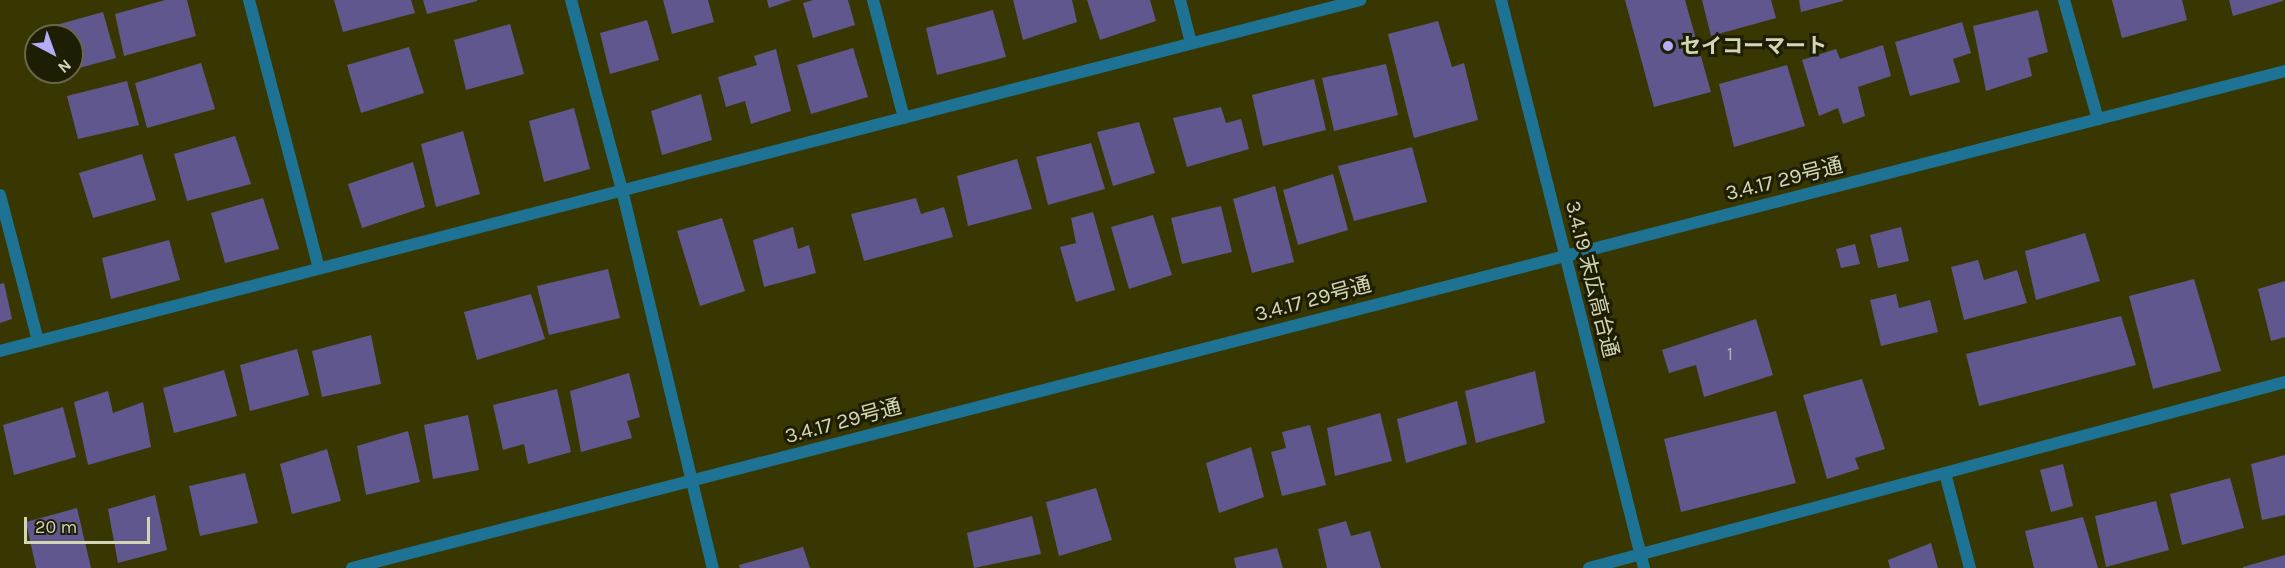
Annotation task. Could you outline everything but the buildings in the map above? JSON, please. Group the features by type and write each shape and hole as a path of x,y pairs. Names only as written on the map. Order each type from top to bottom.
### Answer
{"street":[{"path":"249,0 319,268"},
{"path":"571,0 622,190 713,568"},
{"path":"873,0 904,118"},
{"path":"1180,0 1191,43"},
{"path":"0,351 1360,0"},
{"name":"3.4.19 末広高台通","path":"1501,0 1644,568"},
{"path":"2064,0 2098,119"},
{"name":"3.4.17 29号通","path":"352,568 1566,254 2285,71"},
{"path":"0,195 38,341"},
{"path":"1589,568 2285,382"},
{"path":"1945,473 1970,568"}],"place":[{"name":"セイコーマート","path":"1668,46"}]}
